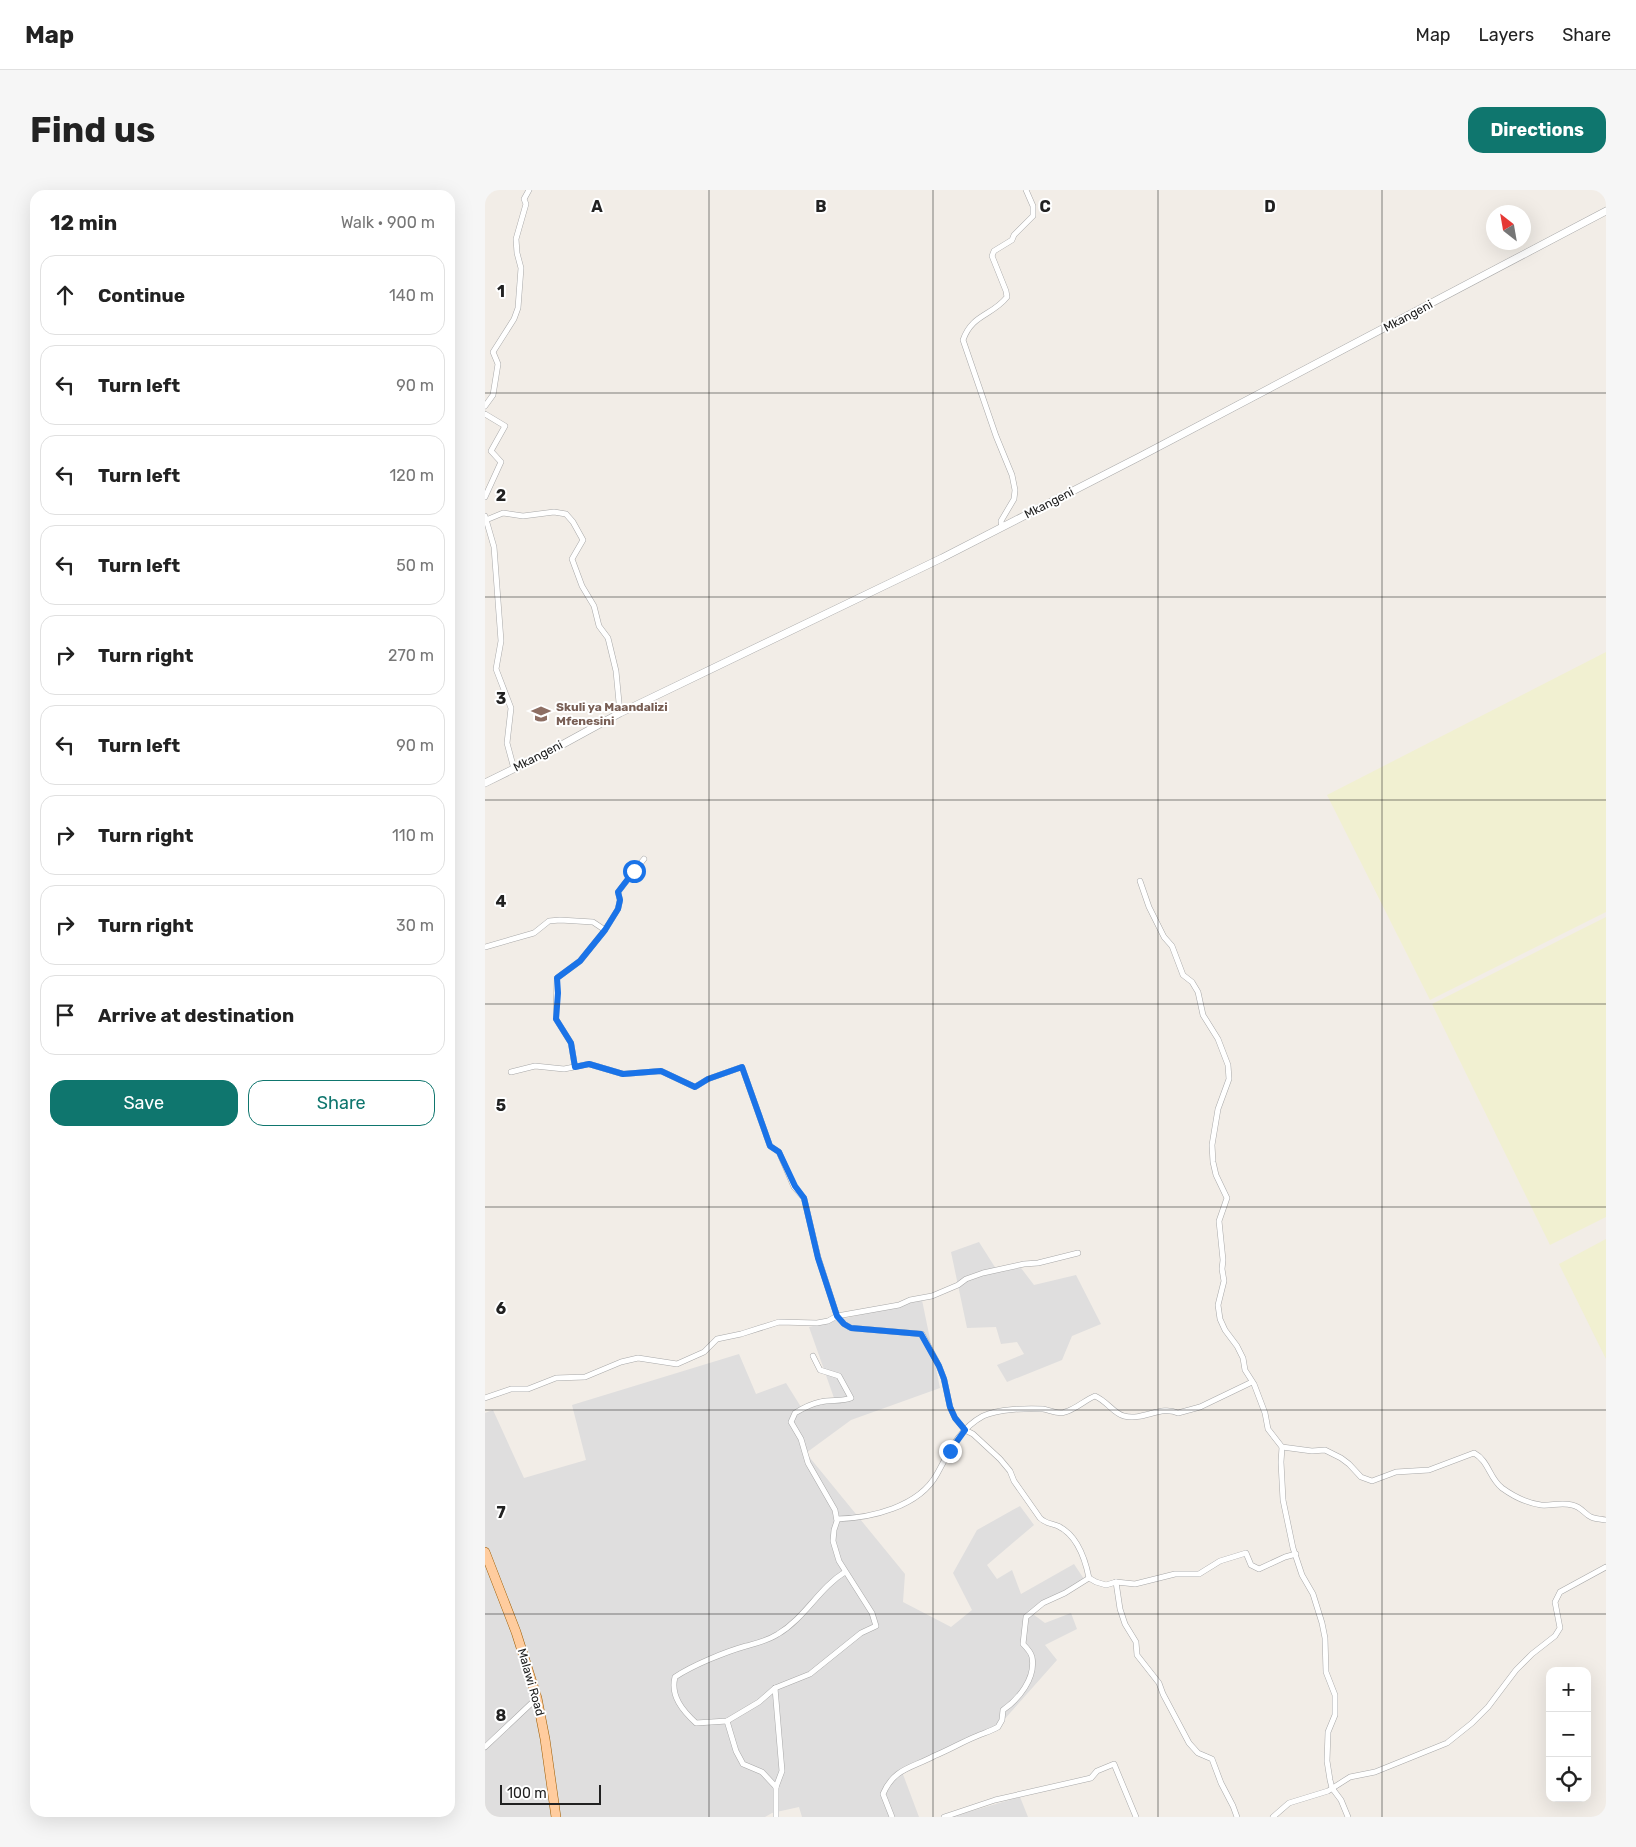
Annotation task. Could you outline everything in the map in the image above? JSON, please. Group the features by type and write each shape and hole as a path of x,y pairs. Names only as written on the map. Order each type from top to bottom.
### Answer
{"main road":[{"name":"Malawi Road","path":"485,1552 516,1632 537,1698 545,1738 556,1817"}],"street":[{"path":"485,406 493,395 498,364 493,352 514,319 518,308 521,268 515,239 526,204 524,199 529,190"},
{"path":"1002,527 1001,521 1014,499 1013,475 993,429 963,340 973,322 1000,305 1007,297 1007,292 991,256 994,251 1013,240 1014,235 1033,216 1033,206 1026,190"},
{"name":"Mkangeni","path":"485,783 620,713 834,611 1150,452 1606,212"},
{"path":"485,414 505,426 491,451 501,462 485,497"},
{"path":"514,768 507,744 511,708 495,669 501,641 494,547 486,518 503,513 523,516 554,512 566,514 573,522 583,540 572,559 582,586 594,606 599,626 607,638 616,671 620,713"},
{"path":"575,1067 571,1043 556,1019 557,978 580,961 605,930 618,909 620,900 618,892 644,859"},
{"path":"1140,882 1149,907 1164,937 1172,946 1183,975 1192,982 1198,992 1203,1015 1218,1039 1228,1065 1229,1078 1218,1109 1212,1145 1216,1175 1227,1198 1219,1221 1223,1260 1222,1269 1225,1281 1219,1305 1220,1319 1243,1358 1245,1370 1265,1413 1269,1429 1282,1446 1283,1500 1302,1575 1313,1594 1322,1623 1325,1638 1326,1672 1335,1695 1335,1715 1329,1732 1327,1751 1332,1788 1341,1800 1348,1817"},
{"path":"485,947 534,933 549,921 593,922 605,930"},
{"path":"511,1072 535,1066 564,1069 589,1064 623,1074 661,1071 695,1087 708,1079 742,1067 770,1146 779,1152 795,1186 804,1198 818,1258 837,1316 844,1324 851,1328 921,1334 939,1366 950,1407 955,1418 965,1430 973,1434 1000,1459 1010,1471 1014,1481 1040,1518 1045,1523 1055,1524 1066,1530 1080,1548 1086,1561 1089,1578"},
{"path":"485,1398 511,1389 528,1389 556,1378 585,1377 621,1362 638,1358 677,1364 704,1352 717,1339 741,1334 779,1322 817,1323 828,1321 837,1316 899,1305 910,1300 932,1296 958,1285 966,1279 983,1273 1024,1264 1038,1264 1078,1253"},
{"path":"813,1356 819,1369 839,1376 851,1398 805,1406 795,1413 791,1419 801,1439 808,1463 833,1505 837,1519 833,1542 839,1561 872,1613 876,1626 867,1629 842,1647 810,1674 775,1688 759,1702 727,1722 696,1724 683,1712 674,1694 675,1677 686,1670 746,1646 761,1643 781,1633 800,1617 829,1583 845,1572"},
{"path":"837,1519 881,1514 919,1494 937,1475 942,1461 965,1430 982,1416 991,1412 1016,1409 1042,1409 1060,1413 1095,1396 1125,1416 1141,1416 1170,1409 1178,1413 1200,1406 1252,1382"},
{"path":"1282,1446 1305,1450 1325,1450 1341,1458 1361,1477 1372,1482 1396,1472 1429,1470 1474,1453 1482,1457 1493,1480 1514,1496 1542,1505 1560,1503 1573,1505 1583,1509 1589,1516 1606,1520"},
{"path":"1089,1578 1106,1585 1116,1582 1135,1584 1175,1574 1199,1574 1220,1562 1246,1553 1251,1565 1259,1569 1296,1554"},
{"path":"1273,1817 1289,1803 1332,1788 1350,1777 1375,1772 1447,1743 1472,1724 1532,1654 1555,1636 1560,1628 1555,1602 1560,1592 1606,1566"},
{"path":"892,1817 883,1794 887,1783 902,1769 998,1727 1003,1710 1014,1703 1031,1676 1032,1656 1023,1644 1027,1617 1043,1603 1065,1593 1089,1578"},
{"path":"1116,1582 1120,1609 1125,1624 1136,1642 1137,1655 1159,1683 1189,1743 1198,1754 1212,1759 1237,1817"},
{"path":"775,1688 781,1771 776,1787 777,1817"},
{"path":"485,1746 537,1698"},
{"path":"727,1722 736,1751 743,1764 762,1772 776,1787"},
{"path":"944,1817 995,1800 1091,1778 1097,1771 1114,1764 1136,1817"}],"shaded area":[{"path":"979,1242 998,1272 1021,1268 1034,1285 1076,1275 1101,1324 1072,1336 1062,1360 1007,1382 997,1365 1024,1354 1017,1342 1001,1344 996,1327 967,1328 951,1252"},
{"path":"922,1300 940,1388 851,1420 806,1453 905,1574 903,1602 951,1627 972,1610 953,1573 977,1530 1020,1506 1034,1525 987,1565 997,1579 1012,1570 1021,1594 1074,1564 1086,1582 1030,1612 1045,1623 1071,1613 1077,1629 1045,1645 1057,1660 994,1731 901,1769 919,1817 802,1817 799,1807 772,1813 765,1817 485,1817 485,1413 493,1410 524,1478 586,1460 572,1405 739,1354 756,1394 786,1383 801,1407 834,1398 809,1327"},
{"path":"1020,1797 1028,1817 951,1817"}],"green space":[{"path":"1606,652 1606,912 1430,1000 1327,795"},
{"path":"1606,917 1606,1217 1550,1245 1432,1004"},
{"path":"1606,1239 1606,1359 1559,1264"}],"place":[{"name":"Skuli ya Maandalizi Mfenesini","path":"541,714"}],"route":[{"path":"634,871 618,892 620,900 618,909 605,930 580,961 557,978 556,1019 571,1043 575,1067 589,1064 623,1074 661,1071 695,1087 708,1079 742,1067 770,1146 779,1152 786,1170 804,1198 806,1210 811,1220 818,1258 837,1316 844,1324 851,1328 921,1334 939,1366 950,1407 955,1418 965,1430 958,1437 950,1451"}]}
